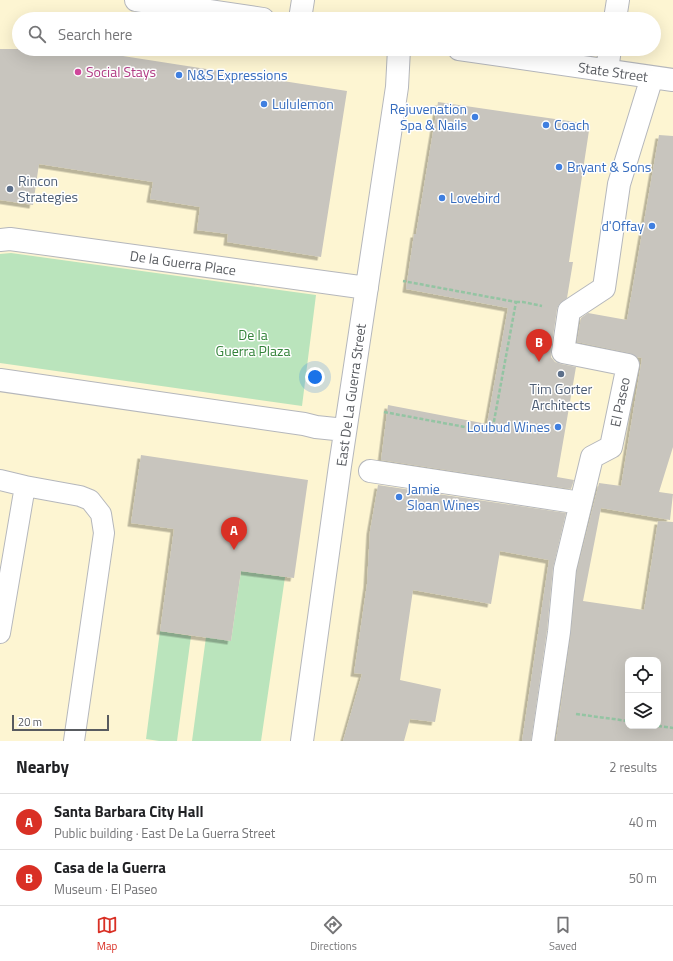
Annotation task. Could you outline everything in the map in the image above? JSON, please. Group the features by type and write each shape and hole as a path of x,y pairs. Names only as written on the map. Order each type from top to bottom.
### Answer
{"street":[{"path":"136,0 216,12"},
{"path":"301,12 302,0"},
{"path":"616,12 618,0"},
{"name":"East De La Guerra Street","path":"302,741 345,430 397,87 399,56"},
{"name":"State Street","path":"508,56 662,79"},
{"path":"607,70 609,56"},
{"name":"El Paseo","path":"543,741 565,569 592,458 611,447 628,365 563,352 569,311 604,288 619,184 662,79"},
{"name":"De la Guerra Place","path":"0,240 10,239 367,288"},
{"path":"0,380 345,430"},
{"path":"370,471 581,503"}],"lane":[{"path":"0,480 80,496 90,500 101,514 104,533 74,741"},
{"path":"0,633 25,486"}],"path":[{"path":"403,281 516,302 523,302"},
{"path":"384,412 492,432 516,302"},
{"path":"547,711 625,722"},
{"path":"661,726 673,728"}],"shaded area":[{"path":"0,0 673,0 673,741 0,741"}],"green space":[{"name":"De la Guerra Plaza","path":"11,253 316,295 302,406 0,363 0,254"},
{"path":"241,571 285,577 261,741 192,741 206,637 231,641"},
{"path":"160,631 191,636 177,741 146,739"}],"building":[{"path":"0,49 12,49 12,56 123,56 347,91 321,257 227,242 228,234 197,230 200,207 150,199 153,182 39,164 33,205 0,200"},
{"path":"438,102 590,124 569,262 573,262 567,298 559,304 557,309 551,350 551,357 555,362 576,367 557,477 574,480 571,489 381,460 388,405 487,424 508,308 406,289 414,234 416,234"},
{"path":"659,135 673,136 673,447 659,492 673,494 670,520 601,508 583,601 644,610 658,521 673,522 673,741 556,741 571,634 577,571 599,483 621,486 642,358 630,353 577,342 581,318 588,313 627,320"},
{"path":"141,455 308,480 294,578 241,571 231,641 160,631 174,529 131,523"},
{"path":"378,485 566,513 553,568 547,630 531,741 522,741 549,560 500,551 491,604 413,590 400,680 441,689 435,722 410,719 404,741 343,741 362,674 354,673 367,584 370,531"}],"place":[{"name":"Social Stays","path":"78,72"},
{"name":"N&S Expressions","path":"179,75"},
{"name":"Lululemon","path":"264,104"},
{"name":"Rejuvenation Spa & Nails","path":"475,117"},
{"name":"Coach","path":"546,125"},
{"name":"Bryant & Sons","path":"559,167"},
{"name":"Rincon Strategies","path":"10,189"},
{"name":"Lovebird","path":"442,198"},
{"name":"d'Offay","path":"652,226"},
{"name":"Casa de la Guerra","path":"539,362"},
{"name":"Tim Gorter Architects","path":"561,374"},
{"name":"Loubud Wines","path":"558,427"},
{"name":"Jamie Sloan Wines","path":"399,497"},
{"name":"Santa Barbara City Hall","path":"234,550"}]}
